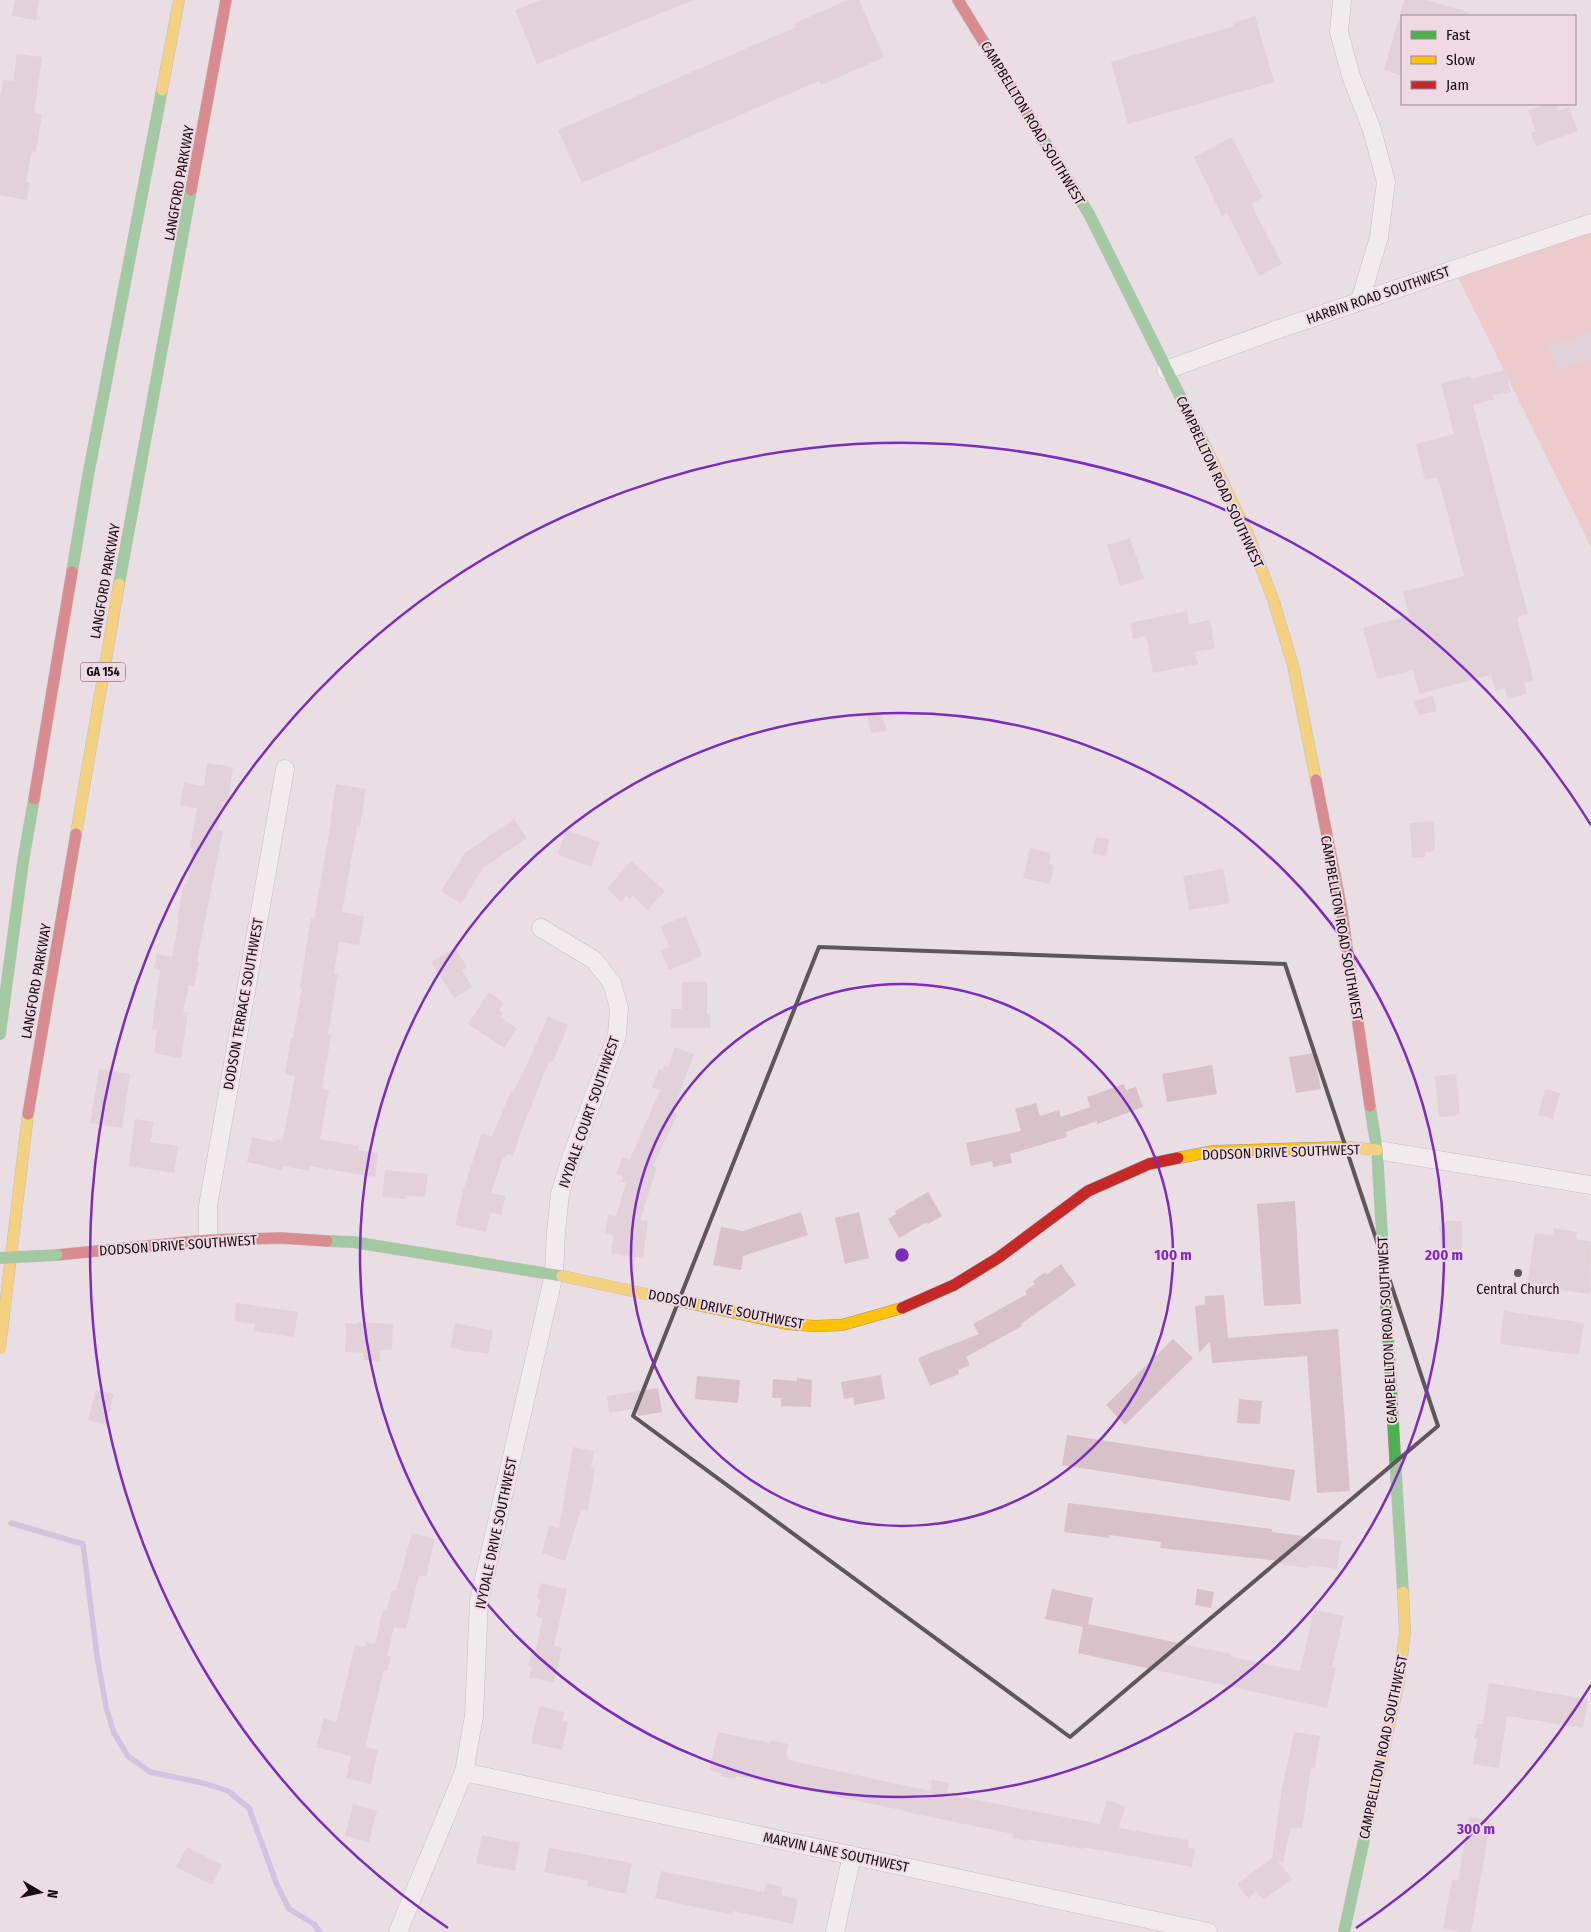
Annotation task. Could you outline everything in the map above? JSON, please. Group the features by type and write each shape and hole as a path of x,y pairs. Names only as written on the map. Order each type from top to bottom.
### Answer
{"main road":[{"name":"LANGFORD PARKWAY","path":"0,1034 23,862 88,476 179,0"},
{"name":"LANGFORD PARKWAY","path":"0,1348 26,1127 110,632 226,0"},
{"name":"CAMPBELLTON ROAD SOUTHWEST","path":"958,0 1089,214 1166,370 1176,386 1248,534 1273,599 1293,665 1341,906 1377,1150 1405,1632 1399,1681 1344,1932"},
{"name":"DODSON DRIVE SOUTHWEST","path":"0,1258 57,1255 208,1240 281,1238 353,1242 554,1274 787,1324 815,1326 842,1324 899,1309 954,1285 998,1258 1088,1191 1148,1164 1214,1151 1348,1147 1377,1150"}],"street":[{"path":"1342,0 1339,32 1351,76 1372,130 1386,182 1379,237 1360,301"},
{"name":"HARBIN ROAD SOUTHWEST","path":"1166,370 1360,301 1591,223"},
{"name":"DODSON TERRACE SOUTHWEST","path":"208,1240 208,1206 285,769"},
{"name":"IVYDALE COURT SOUTHWEST","path":"540,928 594,960 612,983 619,1008 617,1035 572,1155 560,1194 554,1274"},
{"name":"DODSON DRIVE SOUTHWEST","path":"1377,1150 1591,1186"},
{"name":"IVYDALE DRIVE SOUTHWEST","path":"398,1932 464,1772 474,1716 478,1601 554,1274"},
{"name":"MARVIN LANE SOUTHWEST","path":"464,1772 1208,1932"},
{"path":"836,1932 852,1855"}],"highlighted area":[{"path":"819,947 1285,964 1438,1426 1070,1737 633,1416"}],"shaded area":[{"path":"1591,222 1591,547 1453,267"}],"building":[{"path":"15,0 39,0 36,20 12,16"},
{"path":"541,0 693,0 537,64 515,10"},
{"path":"848,0 859,0 884,57 821,85 819,81 582,183 558,130 796,27 795,23"},
{"path":"1404,0 1426,0 1468,12 1468,15 1399,16"},
{"path":"1255,16 1274,82 1128,124 1111,62 1234,26 1233,23"},
{"path":"1398,20 1401,21 1401,76 1384,70"},
{"path":"17,54 42,57 34,113 42,114 36,152 32,151 26,182 30,182 27,200 0,195 0,97 3,80 13,81"},
{"path":"1543,105 1555,105 1558,111 1569,107 1578,131 1536,146 1531,133 1536,131 1528,110"},
{"path":"1232,137 1263,198 1251,204 1282,264 1259,276 1227,213 1222,216 1194,157"},
{"path":"1591,333 1591,360 1557,370 1549,346"},
{"path":"1505,370 1511,392 1493,395 1495,399 1473,405 1528,614 1517,618 1534,681 1524,683 1527,694 1508,699 1505,688 1496,691 1491,675 1419,694 1413,670 1377,679 1363,628 1409,616 1403,592 1464,576 1438,477 1425,480 1416,444 1454,434 1441,383 1470,376 1471,379"},
{"path":"1130,538 1144,579 1120,586 1107,545"},
{"path":"1187,611 1189,624 1210,620 1215,648 1195,652 1198,664 1153,673 1146,636 1133,639 1130,623"},
{"path":"1433,696 1437,711 1418,715 1414,701"},
{"path":"881,712 887,731 871,733 867,714"},
{"path":"207,763 233,767 228,803 223,802 218,830 223,831 197,961 199,962 194,986 189,985 183,1012 188,1013 181,1058 154,1053 157,1030 152,1029 160,970 154,968 157,954 172,957 179,919 177,919 184,884 187,884 193,848 190,847 197,808 180,805 184,783 204,786"},
{"path":"336,784 366,789 360,827 357,827 342,912 364,916 359,945 339,942 334,974 338,975 328,1034 331,1035 322,1089 329,1090 320,1139 359,1146 358,1150 378,1153 375,1177 310,1166 309,1171 283,1166 282,1170 247,1162 252,1137 275,1142 276,1139 283,1140 295,1076 285,1074 302,988 300,988 311,918 314,919"},
{"path":"514,819 527,838 483,868 461,904 441,891 465,853"},
{"path":"1434,821 1435,851 1425,852 1425,857 1412,858 1410,823"},
{"path":"566,830 600,842 591,867 557,854"},
{"path":"1096,837 1109,840 1106,856 1092,853"},
{"path":"1030,848 1051,853 1049,864 1054,865 1050,884 1023,878"},
{"path":"631,861 665,891 648,910 633,896 630,899 626,896 621,902 607,889"},
{"path":"1223,869 1230,903 1189,910 1183,876"},
{"path":"686,916 702,956 669,970 660,950 669,947 660,926"},
{"path":"455,948 467,967 462,970 472,987 454,998 431,962"},
{"path":"682,982 707,982 707,1014 710,1014 710,1028 671,1028 671,1009 682,1009"},
{"path":"489,992 504,1003 499,1010 503,1013 500,1017 517,1029 504,1048 468,1024"},
{"path":"548,1016 568,1025 553,1062 549,1061 513,1156 507,1154 506,1158 503,1157 491,1193 506,1196 501,1215 491,1213 486,1232 455,1225 463,1191 482,1133 492,1137 511,1091 514,1092 523,1074"},
{"path":"675,1047 694,1054 673,1112 678,1114 653,1166 657,1168 640,1220 648,1221 643,1258 611,1253 614,1235 605,1233 608,1215 616,1216 626,1183 621,1182 623,1177 616,1174 622,1157 630,1159 660,1090 652,1087 659,1069 663,1071 664,1066 668,1067"},
{"path":"1314,1053 1321,1089 1296,1093 1289,1057"},
{"path":"1212,1065 1217,1094 1167,1102 1162,1074"},
{"path":"99,1069 130,1074 122,1128 90,1123"},
{"path":"1456,1074 1460,1115 1439,1117 1435,1076"},
{"path":"1124,1084 1126,1090 1136,1087 1143,1107 1097,1124 1097,1121 1066,1132 1067,1137 1010,1154 1012,1163 993,1167 992,1161 971,1166 966,1143 1021,1131 1015,1109 1036,1103 1040,1116 1059,1110 1061,1117 1090,1107 1087,1097"},
{"path":"1545,1089 1560,1093 1553,1119 1538,1115"},
{"path":"135,1119 154,1122 150,1142 178,1146 174,1173 129,1166"},
{"path":"385,1170 428,1174 425,1197 405,1195 405,1199 382,1197"},
{"path":"928,1192 942,1216 899,1238 888,1219 896,1214 895,1211"},
{"path":"1295,1201 1301,1304 1264,1306 1257,1204"},
{"path":"801,1212 808,1235 743,1256 741,1270 713,1265 721,1227 743,1231"},
{"path":"859,1212 869,1258 845,1264 835,1218"},
{"path":"1446,1221 1462,1221 1462,1261 1444,1261 1439,1227"},
{"path":"1554,1228 1577,1232 1576,1239 1591,1242 1590,1294 1527,1285 1535,1233 1553,1235"},
{"path":"1061,1264 1076,1285 1021,1324 1022,1326 966,1357 970,1365 958,1370 959,1374 930,1386 918,1358 979,1334 973,1324 1027,1294 1025,1291 1035,1284 1033,1281 1045,1272 1046,1275"},
{"path":"1224,1295 1228,1338 1338,1329 1350,1491 1317,1493 1307,1356 1212,1363 1210,1341 1199,1353 1195,1306 1205,1305 1205,1296"},
{"path":"236,1303 298,1312 294,1337 254,1331 255,1324 234,1321"},
{"path":"1504,1311 1584,1323 1579,1355 1500,1344"},
{"path":"358,1322 393,1324 392,1350 380,1350 380,1361 363,1360 364,1353 345,1352 346,1323 358,1324"},
{"path":"455,1323 493,1331 488,1354 468,1352 450,1347"},
{"path":"1173,1339 1193,1358 1125,1425 1106,1405"},
{"path":"881,1375 885,1399 854,1405 853,1397 844,1399 841,1382"},
{"path":"697,1376 740,1380 738,1403 695,1399"},
{"path":"797,1378 812,1380 811,1407 781,1406 781,1398 772,1398 773,1379 797,1381"},
{"path":"658,1388 662,1412 638,1416 637,1408 609,1413 607,1396"},
{"path":"96,1390 114,1394 106,1425 88,1420"},
{"path":"1239,1399 1262,1401 1260,1424 1237,1423"},
{"path":"1067,1435 1295,1470 1290,1501 1062,1465"},
{"path":"573,1447 594,1451 591,1467 595,1468 588,1510 581,1509 565,1561 542,1553 549,1525 559,1528"},
{"path":"1068,1503 1272,1529 1272,1532 1341,1541 1337,1569 1309,1565 1308,1568 1278,1564 1278,1561 1160,1548 1161,1542 1109,1535 1109,1538 1064,1532"},
{"path":"412,1533 435,1539 426,1577 419,1575 406,1629 394,1627 387,1656 391,1657 387,1671 384,1670 365,1747 378,1750 371,1784 346,1778 351,1756 316,1747 324,1718 336,1723 355,1645 364,1647 366,1642 375,1644 383,1610 387,1611 392,1590 396,1591"},
{"path":"540,1583 567,1589 554,1645 562,1648 554,1683 529,1677 532,1667 528,1666 532,1651 535,1652 543,1618 536,1616 540,1599 537,1598"},
{"path":"1052,1589 1093,1598 1088,1624 1231,1654 1231,1657 1300,1671 1314,1610 1344,1616 1332,1667 1336,1668 1327,1708 1078,1653 1083,1627 1045,1619"},
{"path":"1197,1589 1214,1592 1211,1608 1195,1605"},
{"path":"1489,1683 1588,1699 1583,1728 1507,1716 1499,1768 1473,1764 1477,1739 1474,1739 1477,1724 1483,1724"},
{"path":"539,1706 564,1712 562,1721 568,1722 562,1750 531,1743"},
{"path":"718,1732 770,1743 770,1740 788,1744 787,1759 792,1761 930,1791 932,1780 949,1783 947,1794 1100,1824 1107,1800 1125,1806 1119,1828 1189,1840 1188,1848 1195,1849 1192,1867 1083,1847 1083,1849 1027,1839 1027,1841 1012,1838 1013,1834 906,1811 736,1776 735,1779 720,1776 721,1773 709,1770"},
{"path":"1294,1732 1320,1736 1315,1768 1311,1767 1302,1829 1291,1827 1283,1862 1278,1861 1292,1879 1263,1900 1256,1891 1248,1898 1237,1884 1272,1858 1282,1789"},
{"path":"353,1804 377,1811 369,1842 345,1836"},
{"path":"1469,1817 1491,1820 1471,1932 1461,1932 1443,1929 1452,1879 1458,1881"},
{"path":"482,1835 520,1843 515,1871 476,1863"},
{"path":"187,1847 222,1865 212,1885 176,1867"},
{"path":"549,1848 632,1863 626,1894 587,1886 588,1881 544,1872"},
{"path":"661,1871 764,1892 766,1883 783,1887 781,1895 798,1899 793,1924 733,1911 732,1915 655,1898"}],"waterway":[{"path":"11,1523 83,1544 97,1656 106,1707 114,1733 128,1756 150,1772 203,1783 228,1791 249,1808 277,1885 289,1909 314,1924 320,1932"}],"traffic: fast":[{"path":"72,572 88,476 162,90"},
{"path":"1040,134 1089,214 1206,448"},
{"path":"119,584 191,190"},
{"path":"0,1034 23,862 34,799"},
{"path":"1370,1106 1377,1150 1403,1592"},
{"path":"327,1241 353,1242 562,1276"},
{"path":"0,1258 57,1255"},
{"path":"1344,1932 1370,1812"}],"traffic: slow":[{"path":"162,90 179,0"},
{"path":"1206,448 1248,534 1273,599 1293,665 1316,780"},
{"path":"76,834 119,584"},
{"path":"0,1348 28,1114"},
{"path":"1178,1158 1214,1151 1348,1147 1377,1150"},
{"path":"562,1276 787,1324 842,1325 902,1308"},
{"path":"1370,1812 1399,1681 1405,1632 1403,1592"}],"traffic: jam":[{"path":"191,190 226,0"},
{"path":"958,0 1040,134"},
{"path":"34,799 72,572"},
{"path":"1316,780 1341,906 1370,1106"},
{"path":"28,1114 76,834"},
{"path":"902,1308 954,1285 998,1258 1088,1191 1149,1164 1178,1158"},
{"path":"57,1255 208,1240 281,1238 327,1241"}],"place":[{"name":"Central Church","path":"1518,1273"}]}
